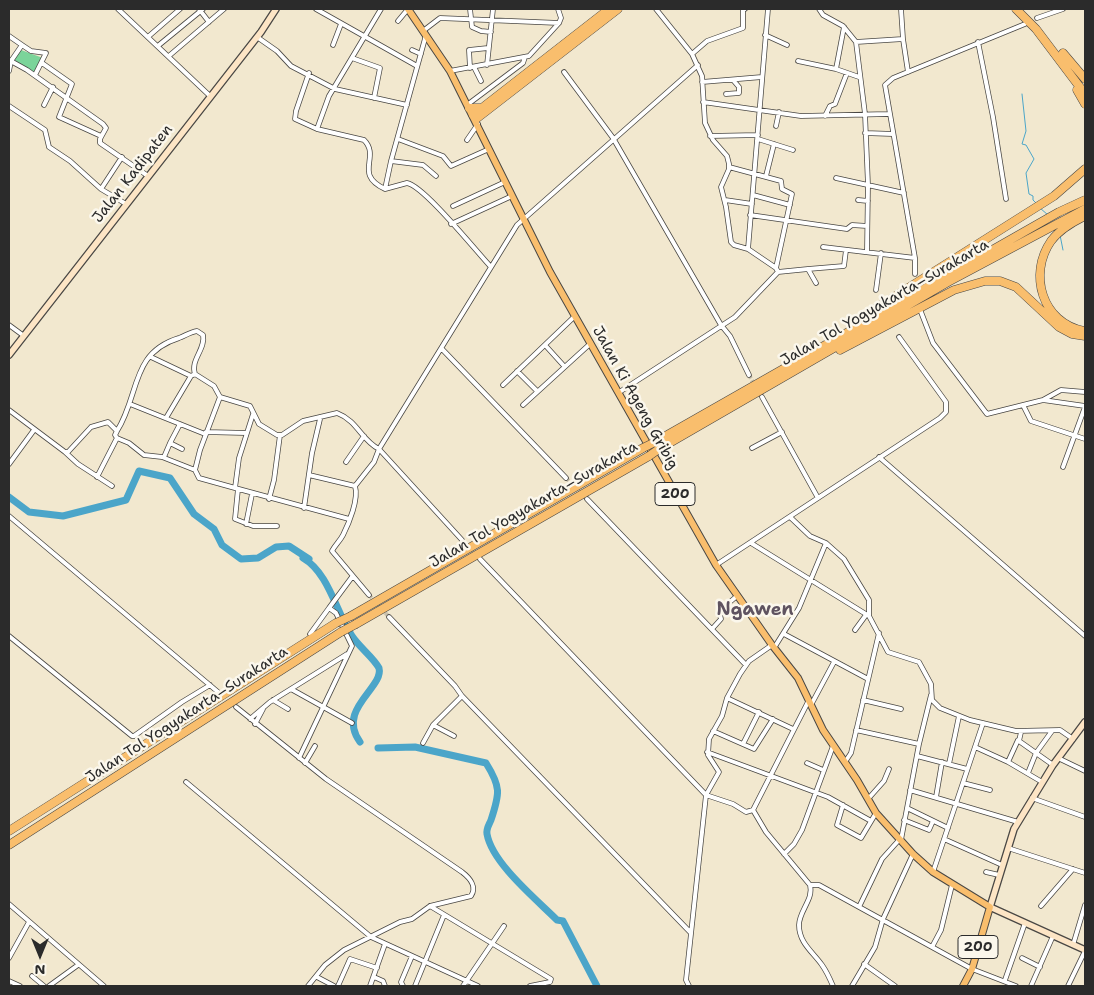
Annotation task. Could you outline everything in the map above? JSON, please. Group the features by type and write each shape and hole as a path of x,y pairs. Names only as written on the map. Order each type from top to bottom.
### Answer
{"highway":[{"path":"476,120 484,110 609,9"},
{"path":"484,110 618,9"},
{"path":"1016,9 1085,80"},
{"path":"1024,9 1085,85"},
{"path":"1061,55 1085,94"},
{"path":"1061,55 1085,104"},
{"path":"468,106 484,110"},
{"path":"779,370 1054,196 1085,169"},
{"name":"Jalan Tol Yogyakarta–Surakarta","path":"9,831 336,623 1058,212 1085,200"},
{"name":"Jalan Tol Yogyakarta–Surakarta","path":"9,845 341,632 948,282 1085,209"},
{"path":"1085,216 1064,228 1053,239 1046,250 1040,282 1043,298 1051,313 1076,330 1085,332"},
{"path":"735,404 954,290 985,281 1000,281 1016,287 1059,327 1072,334 1085,336"}],"main road":[{"name":"Jalan Ki Ageng Gribig","path":"408,9 450,71 574,316 716,565 773,647 798,678 833,746 876,813 900,841 933,872 952,886 990,907"},
{"name":"200","path":"964,986 972,969 990,907"}],"street":[{"path":"118,9 170,55 210,96"},
{"path":"149,36 180,9"},
{"path":"159,45 201,9 209,22"},
{"path":"170,55 224,9"},
{"name":"Jalan Kadipaten","path":"9,355 257,37 275,9"},
{"path":"316,9 364,38 417,66"},
{"path":"316,129 326,103 381,9"},
{"path":"398,21 408,9"},
{"path":"470,9 472,27 481,31 491,32"},
{"path":"487,65 493,9"},
{"path":"450,71 530,55 559,23 561,18 558,9"},
{"path":"656,9 692,54 698,65 702,82 704,120 710,136 726,156 729,167 721,185 731,242 734,245 748,249 777,270 844,266 846,250"},
{"path":"692,54 707,40 743,28 743,10 745,9"},
{"path":"748,249 768,9"},
{"path":"819,9 823,15 844,28 856,42 865,114 868,185 867,251"},
{"path":"901,9 908,72"},
{"path":"1037,18 1063,9"},
{"path":"327,15 330,10"},
{"path":"385,189 425,33 440,18 559,23"},
{"path":"333,45 340,24"},
{"path":"915,274 904,193 888,114 885,85 890,80 908,72 1025,24"},
{"path":"836,69 844,28"},
{"path":"765,35 787,45"},
{"path":"9,36 31,51 45,52 42,64 35,75"},
{"path":"257,37 277,51 291,66 309,73 335,89 407,104"},
{"path":"856,42 903,39"},
{"path":"978,42 981,66 992,110 1006,199"},
{"path":"9,71 10,61 22,45"},
{"path":"481,81 472,68 469,50 488,48"},
{"path":"412,50 421,54"},
{"path":"468,106 523,63 524,57"},
{"path":"352,58 380,68 374,98"},
{"path":"10,61 35,75 105,125 100,143 148,176"},
{"path":"798,61 836,69 859,77"},
{"path":"42,64 72,83 59,117 101,136"},
{"path":"369,595 332,552 349,520 355,503 356,486 374,462 379,449 491,267 523,218 698,65"},
{"path":"564,72 613,138 721,325 730,336 749,375"},
{"path":"309,73 294,118 316,129 366,142 369,148 370,178 385,189"},
{"path":"825,116 830,106 835,104 847,73"},
{"path":"702,82 762,77"},
{"path":"726,94 739,93 739,88 733,80"},
{"path":"44,105 53,88"},
{"path":"703,102 759,108 801,116 888,114"},
{"path":"9,106 44,129 47,146 70,161 101,189 126,204"},
{"path":"776,126 779,112"},
{"path":"467,140 476,120"},
{"path":"865,132 893,134"},
{"path":"710,136 758,137 793,150"},
{"path":"398,139 443,156 450,166 489,149"},
{"path":"766,176 774,144"},
{"path":"101,189 122,157"},
{"path":"391,161 423,165 436,176"},
{"path":"618,393 739,313 777,270 792,193 782,189 782,182 729,167"},
{"path":"836,178 904,193"},
{"path":"453,206 505,182"},
{"path":"385,189 410,184 433,201 451,224 491,267"},
{"path":"753,195 790,205"},
{"path":"451,224 512,196"},
{"path":"725,200 752,204"},
{"path":"858,200 868,201"},
{"path":"750,215 847,229 852,225 867,226"},
{"path":"823,247 914,258"},
{"path":"876,290 881,253"},
{"path":"808,269 816,283"},
{"path":"921,312 933,343 986,413 991,414 1043,400 1061,390 1085,392"},
{"path":"503,385 574,316"},
{"path":"9,325 24,336"},
{"path":"98,477 130,404 137,374 157,348 168,340 199,331 204,343 194,367 193,375 166,418"},
{"path":"716,565 940,418 947,409 946,402 899,337"},
{"path":"523,405 591,343"},
{"path":"545,345 564,366"},
{"path":"442,349 566,478"},
{"path":"151,358 193,375 214,386 220,397 247,404 254,412 259,424 280,435"},
{"path":"518,371 537,391"},
{"path":"220,397 195,468 199,478 349,520"},
{"path":"762,397 818,498"},
{"path":"1043,400 1085,407 1063,467"},
{"path":"130,404 206,433 246,433"},
{"path":"1023,405 1031,421 1085,440"},
{"path":"9,410 112,486"},
{"path":"254,412 246,433 237,468 234,517 246,524 278,526"},
{"path":"269,499 274,480 280,435 300,422 320,419 333,413 339,414 356,425 364,436 379,449 462,540"},
{"path":"304,508 320,419"},
{"path":"65,452 70,450 91,427 109,423 116,434 144,455 165,457 195,468"},
{"path":"165,457 180,424"},
{"path":"9,464 34,430"},
{"path":"752,448 782,432"},
{"path":"346,462 364,436"},
{"path":"170,443 182,449"},
{"path":"880,457 1085,636"},
{"path":"309,475 356,486"},
{"path":"246,524 252,494"},
{"path":"587,500 746,665"},
{"path":"9,516 218,692"},
{"path":"790,517 810,536 826,543 844,559 869,600 868,616 855,630"},
{"path":"751,543 868,616 888,652 919,662 931,684 931,695 919,744 900,841 882,859 859,907"},
{"path":"689,986 686,980 690,932 706,795 718,772 707,752 709,740 722,716 727,698 746,665 773,647 784,634 799,608 826,543"},
{"path":"480,559 706,795 733,804 746,812 753,810 794,729 834,662"},
{"path":"310,634 336,596 352,577"},
{"path":"712,629 721,619 719,612 736,596"},
{"path":"299,758 352,642 330,606"},
{"path":"389,616 455,686 462,696 690,932"},
{"path":"845,762 851,753 879,633"},
{"path":"784,634 868,679"},
{"path":"9,636 132,736 210,685"},
{"path":"250,719 273,700 347,654"},
{"path":"291,689 352,723"},
{"path":"931,695 940,708 959,716 1021,732 1063,731 1074,739"},
{"path":"423,743 433,725 462,696"},
{"path":"727,698 794,729"},
{"path":"273,700 288,709"},
{"path":"862,700 901,709"},
{"path":"236,707 305,763 469,878 474,890 471,896 430,906 412,919 400,922 344,950 325,965 308,986"},
{"path":"255,724 264,707"},
{"path":"743,744 759,712"},
{"path":"949,764 959,716"},
{"path":"713,730 752,749 756,749 773,719"},
{"path":"1068,986 1085,950 990,907 1002,865 1018,822 1053,765 1085,722"},
{"path":"933,872 983,723"},
{"path":"433,725 454,736"},
{"path":"856,730 919,744"},
{"path":"1028,772 1036,753 1052,731"},
{"path":"1008,762 1021,732"},
{"path":"1018,740 1053,765"},
{"path":"305,763 315,746"},
{"path":"784,854 794,844 802,830 833,746"},
{"path":"975,747 1028,772 1042,782"},
{"path":"707,752 815,793 843,805 870,821"},
{"path":"917,756 967,769"},
{"path":"1058,758 1085,771"},
{"path":"936,796 942,762"},
{"path":"807,763 824,770"},
{"path":"868,799 884,781 889,769"},
{"path":"186,782 371,937 478,986"},
{"path":"963,783 990,790"},
{"path":"910,790 936,796 1018,822"},
{"path":"1032,798 1085,817"},
{"path":"843,805 837,823 839,828 862,838 876,813"},
{"path":"907,808 948,828"},
{"path":"753,810 784,854 810,884 819,885 972,969 1005,980 1016,986"},
{"path":"904,820 928,830 933,821"},
{"path":"944,839 1002,865"},
{"path":"1008,848 1085,873"},
{"path":"852,986 875,947 883,919 913,854"},
{"path":"1041,906 1073,869"},
{"path":"986,872 999,875"},
{"path":"810,884 809,897 799,924 800,932 804,943 821,964 833,986"},
{"path":"932,948 941,930 952,886"},
{"path":"9,904 104,986"},
{"path":"1073,944 1085,905"},
{"path":"430,906 551,979 550,982 530,986"},
{"path":"415,986 444,915"},
{"path":"9,958 29,922"},
{"path":"1005,980 1025,923"},
{"path":"463,986 504,926"},
{"path":"1031,986 1053,936"},
{"path":"370,986 385,944"},
{"path":"403,986 401,982 412,956"},
{"path":"1022,958 1040,967"},
{"path":"317,977 336,986 350,959 377,968"},
{"path":"864,964 890,985 895,986"},
{"path":"49,986 78,965"},
{"path":"32,976 44,986"},
{"path":"374,977 382,980 386,986"},
{"path":"9,981 20,986"}],"green space":[{"path":"21,50 43,58 35,73 14,60"}],"waterway":[{"path":"1022,94 1026,131 1022,144 1026,145 1034,159 1026,173 1029,194 1033,196 1033,200 1036,203"},
{"path":"1040,208 1048,215"},
{"path":"1060,235 1063,250"},
{"path":"9,497 29,512 63,516 126,500 139,471 170,478 194,514 214,529 222,545 241,559 258,558 276,547 289,546 309,559"},
{"path":"303,558 312,565 326,583 352,636 379,668 379,676 362,700 354,719 354,730 360,742"},
{"path":"378,748 415,747 486,763 497,784 498,790 496,803 487,830 491,845 497,857 516,880 557,920 563,921 597,986"}],"tunnel":[{"path":"749,375 755,386"},
{"path":"566,478 587,499"},
{"path":"462,540 476,555"},
{"path":"369,595 389,617"}],"district":[{"name":"Ngawen","path":"755,610"}]}
